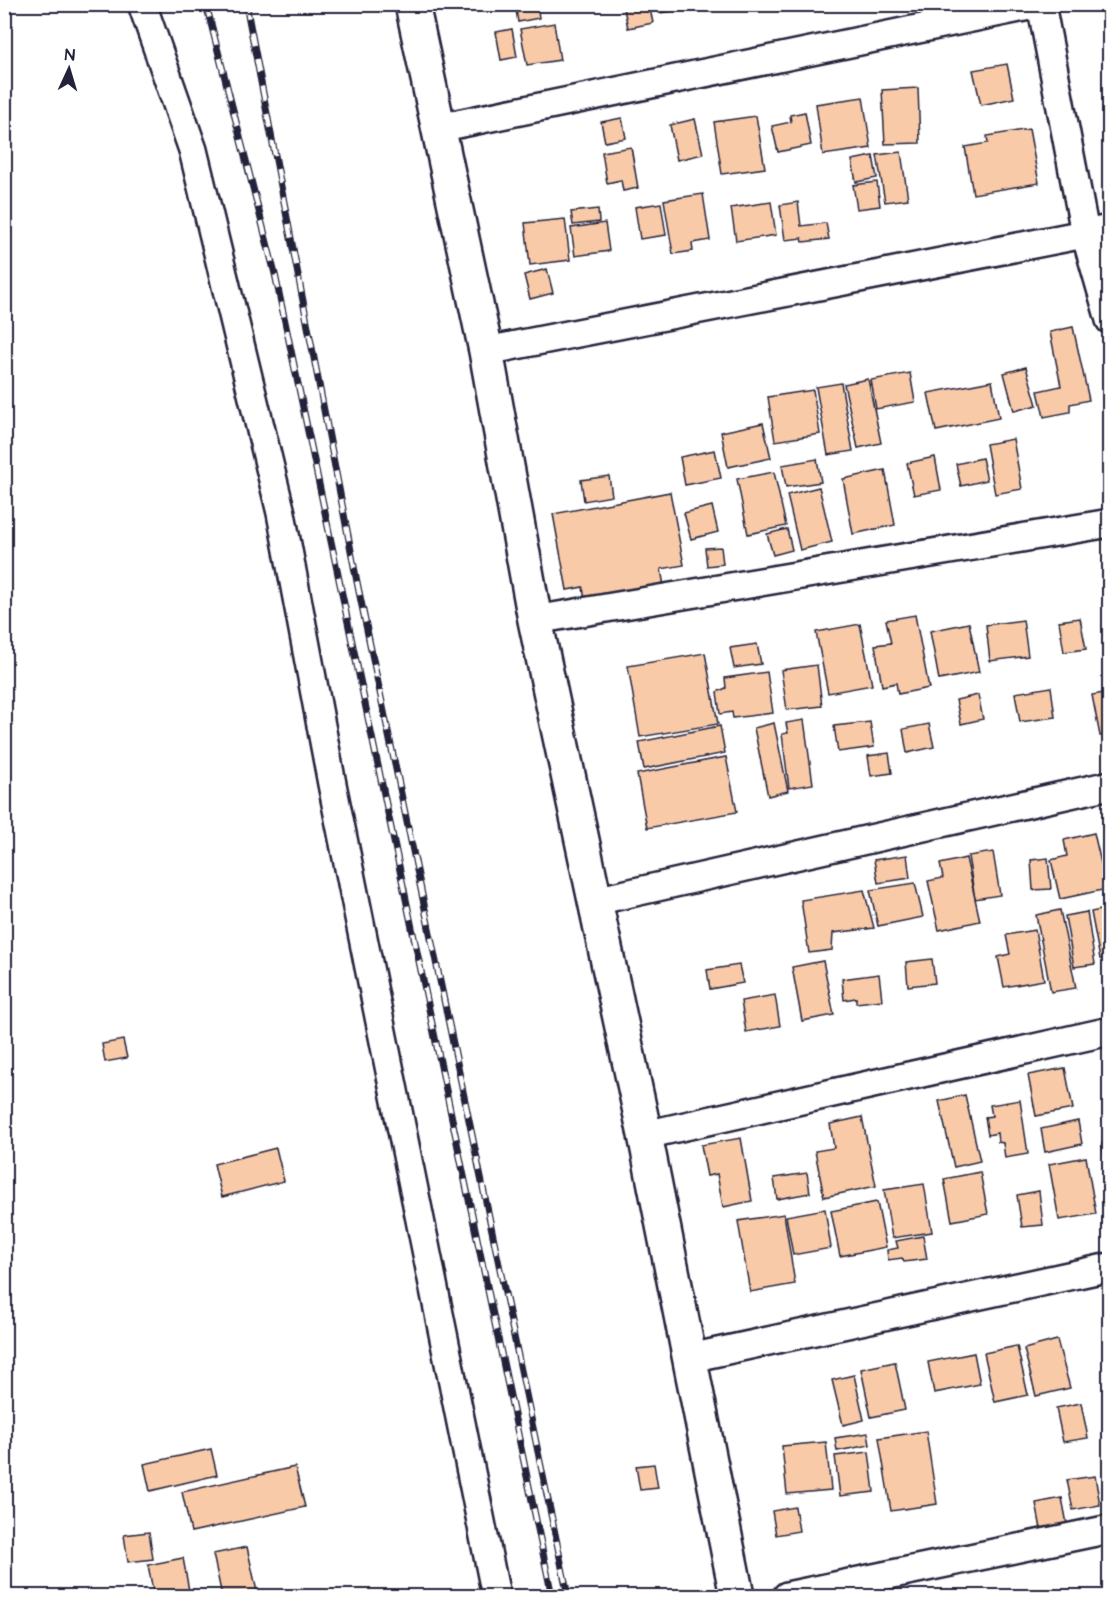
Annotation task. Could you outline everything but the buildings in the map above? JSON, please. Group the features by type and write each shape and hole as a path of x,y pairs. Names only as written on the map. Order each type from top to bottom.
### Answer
{"street":[{"path":"142,4 194,150 281,513 334,796 496,1596"},
{"path":"412,4 486,351 536,620 645,1135 737,1596"},
{"path":"438,128 1040,4 1097,231 1110,320"},
{"path":"486,351 1097,231"},
{"path":"536,620 1110,524"},
{"path":"595,901 1110,785"},
{"path":"645,1135 1110,1030"},
{"path":"690,1358 1110,1267"},
{"path":"787,1596 1110,1529"}],"railway":[{"path":"206,4 275,274 552,1596"},
{"path":"246,4 357,582 568,1596"}]}
